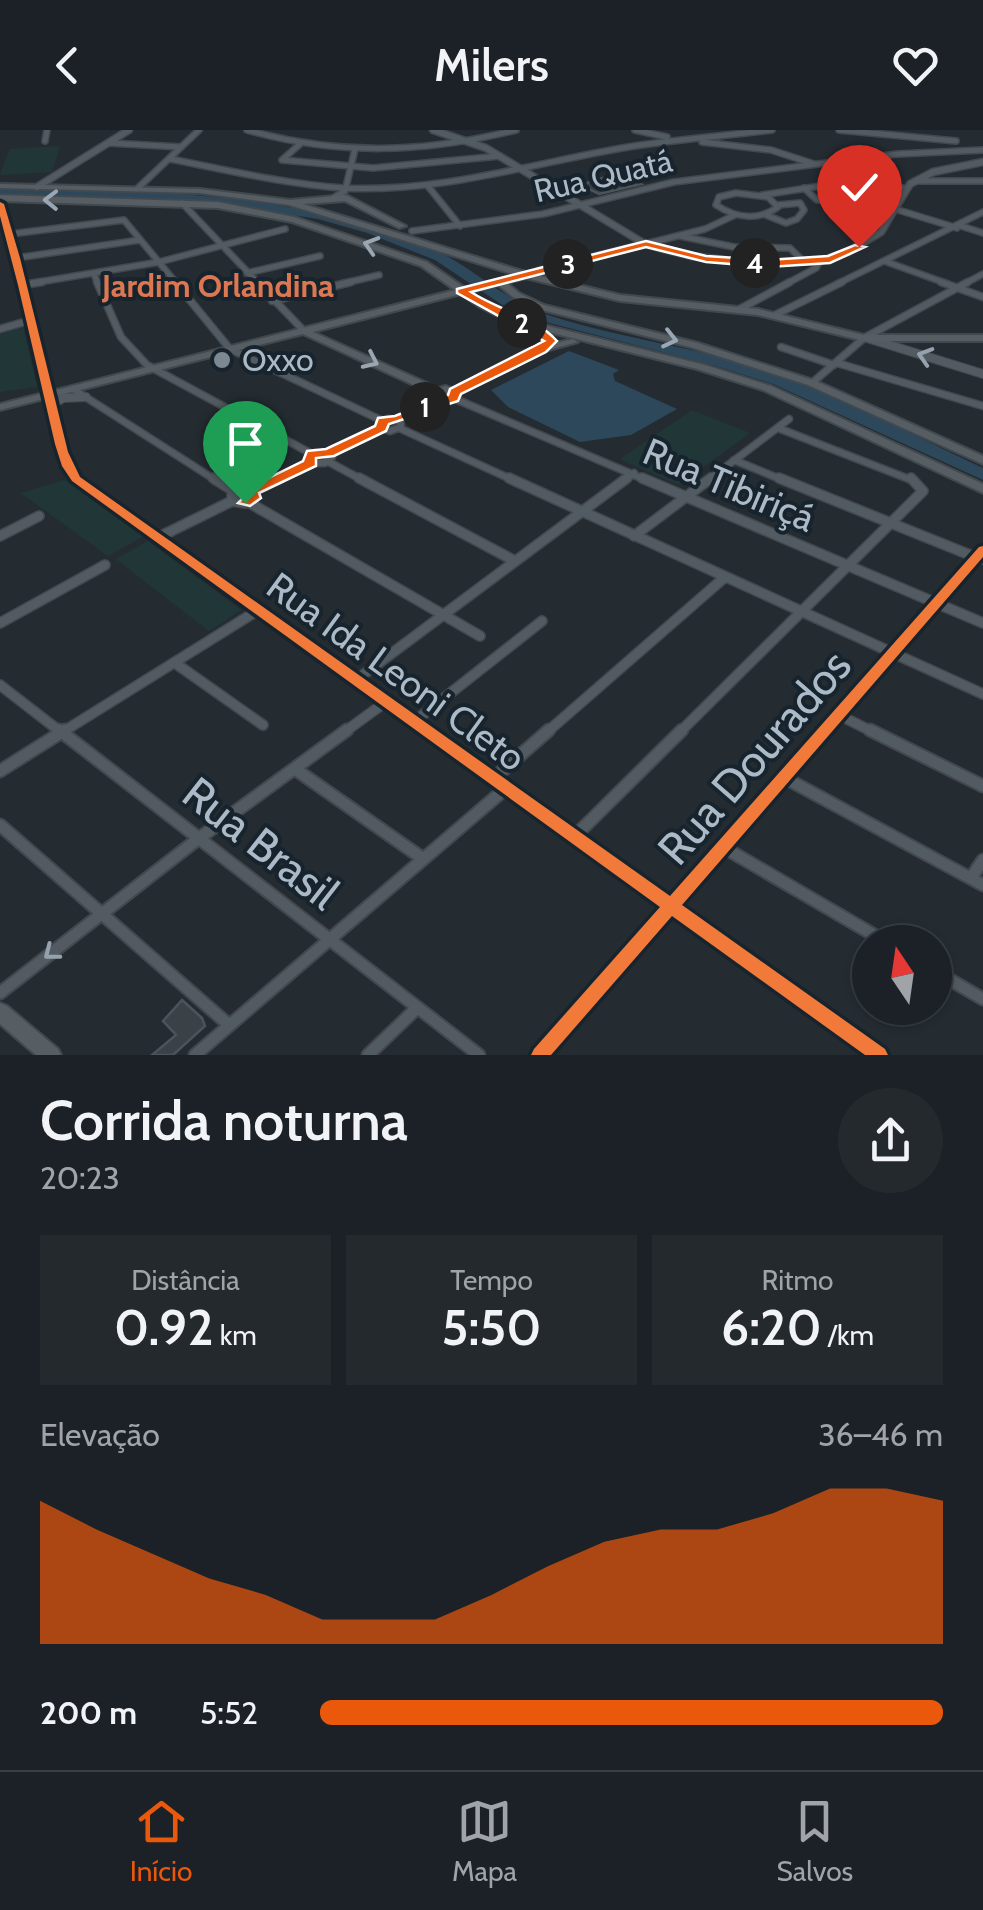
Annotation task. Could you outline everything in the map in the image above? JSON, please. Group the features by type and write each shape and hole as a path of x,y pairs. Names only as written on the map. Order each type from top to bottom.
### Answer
{"main road":[{"path":"0,186 231,193 322,206 492,264 645,302 775,315 866,338 983,338"},
{"path":"322,206 333,198 356,201 412,231 528,272"},
{"path":"0,201 182,202 240,207 294,220 403,255 436,271 491,310 534,328 753,382 983,492"},
{"path":"492,264 500,270 494,281"},
{"path":"48,397 150,367 528,272"},
{"path":"528,272 529,293 541,307"},
{"path":"494,281 541,307 694,345 812,383 983,460"},
{"path":"534,328 551,340 542,349"},
{"path":"300,329 446,395 542,349 568,342 584,344 733,381 795,405 983,492"},
{"path":"0,404 48,397 150,367"},
{"path":"0,1012 51,1055"}],"street":[{"path":"45,141 47,130"},
{"path":"109,142 110,130"},
{"path":"38,187 129,130"},
{"path":"138,189 199,130"},
{"path":"246,130 300,144 355,150 473,142 516,130"},
{"path":"439,130 500,156 646,244 719,261 820,261 877,236 915,180 932,172 983,162"},
{"path":"636,130 680,140 770,150 815,164"},
{"path":"705,130 713,136"},
{"path":"170,159 263,179 346,190 428,185 525,171 601,152 772,130"},
{"path":"839,130 884,132 956,145 960,130"},
{"path":"109,142 181,147"},
{"path":"300,144 282,160 350,168 500,156"},
{"name":"Rua Quatá","path":"412,231 582,207 674,182 956,145 983,150"},
{"path":"333,198 346,190 355,150"},
{"path":"915,180 983,181"},
{"path":"762,196 778,204 800,203 804,210 798,219 786,223 766,215 735,214 718,208 716,200 736,193 762,196 850,183 906,188"},
{"path":"428,185 460,226"},
{"path":"804,188 818,200 826,200"},
{"path":"346,190 356,201"},
{"name":"Rua Ida Leoni Cleto","path":"0,201 71,474 879,1055"},
{"path":"182,202 300,329"},
{"path":"766,215 777,210 778,204"},
{"path":"895,209 983,233"},
{"path":"775,315 983,212"},
{"path":"528,272 680,236 735,214"},
{"path":"10,234 118,218 127,222 228,347 382,424 398,424 581,512 983,694"},
{"path":"23,285 159,262 284,229"},
{"path":"680,236 719,246 790,248 804,262"},
{"path":"16,258 140,240"},
{"path":"247,272 320,256"},
{"path":"738,310 816,268 820,261"},
{"path":"887,262 983,297"},
{"path":"94,274 120,337 150,367 311,458 329,458 516,561"},
{"path":"812,383 866,338 983,274"},
{"path":"272,301 379,275"},
{"path":"0,330 31,320"},
{"path":"866,338 983,374"},
{"path":"780,347 983,406"},
{"path":"72,388 234,497"},
{"path":"398,424 446,395"},
{"name":"Rua Tibiriçá","path":"446,395 983,623"},
{"path":"48,397 86,397"},
{"path":"634,536 789,419"},
{"path":"329,458 382,424"},
{"path":"574,838 923,491 913,479 778,428"},
{"path":"250,497 311,458"},
{"path":"734,460 981,556"},
{"path":"356,680 634,473"},
{"path":"159,537 234,497 250,497 480,636"},
{"path":"0,536 38,516"},
{"name":"Rua Dourados","path":"540,1055 891,653 981,556"},
{"path":"0,622 105,565"},
{"path":"493,779 725,578"},
{"path":"0,771 260,610"},
{"path":"415,721 542,621"},
{"path":"175,662 263,725"},
{"name":"Rua Brasil","path":"0,685 479,1055"},
{"path":"0,992 386,700"},
{"path":"839,715 983,786"},
{"path":"295,769 422,858"},
{"path":"785,778 983,884"},
{"path":"195,1055 505,788"},
{"path":"0,825 229,1026"},
{"path":"723,847 857,925"},
{"path":"971,878 983,860"},
{"path":"952,981 983,999"},
{"path":"368,1055 418,1008"}],"green space":[{"path":"60,146 52,172 0,175 10,149"},
{"path":"23,326 37,387 0,392 0,333"},
{"path":"692,410 750,433 678,485 620,459"},
{"path":"65,480 144,536 108,556 21,493"},
{"path":"148,541 241,610 209,631 116,559"}],"water":[{"path":"569,351 619,370 613,374 615,381 677,409 631,435 580,442 508,407 491,390"}],"building":[{"path":"617,173 641,184 599,194 581,185"},
{"path":"182,1000 202,1018 205,1026 173,1055 152,1055 176,1035 163,1021"}],"waterway":[{"path":"0,192 163,195 268,205 320,215 425,250 535,315 778,380 983,475"}],"cycle path":[{"path":"0,204 62,452 76,479 879,1055"},
{"path":"540,1055 983,550"}],"place":[{"name":"Oxxo","path":"222,360"}],"district":[{"name":"Jardim Orlandina","path":"218,286"}],"route":[{"path":"245,503 253,498 251,492 310,462 312,454 329,454 381,428 383,421 398,420 440,399 453,398 455,392 551,341 534,328 506,318 462,291 646,244 706,259 768,264 830,260 859,247"}]}
